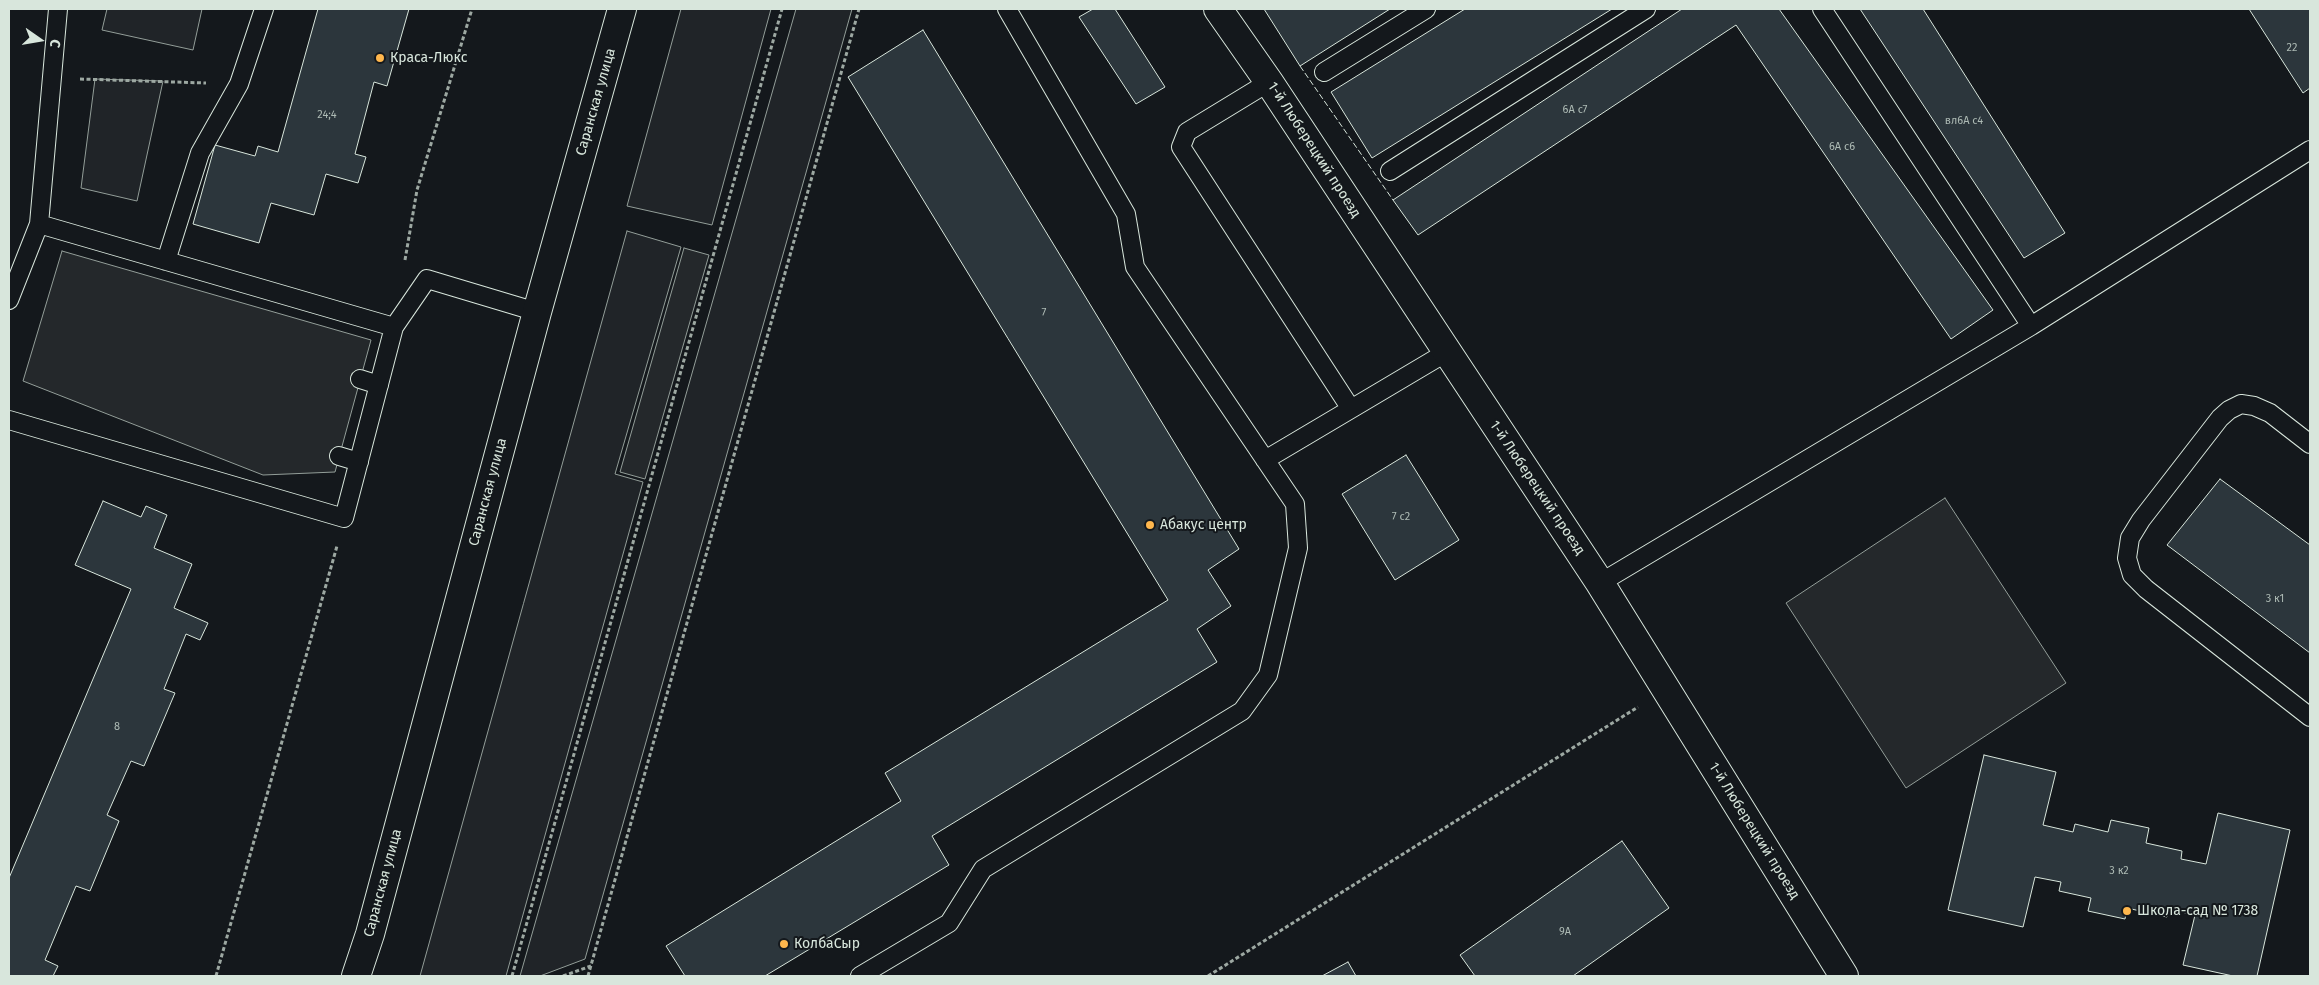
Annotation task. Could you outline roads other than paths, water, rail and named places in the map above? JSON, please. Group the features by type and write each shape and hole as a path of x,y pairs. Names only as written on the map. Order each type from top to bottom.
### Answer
{"street":[{"name":"Саранская улица","path":"356,976 370,934 537,312 622,9"},
{"name":"1-й Люберецкий проезд","path":"1218,9 1269,82 1600,583 1844,976"}],"lane":[{"path":"9,300 39,224 58,9"},
{"path":"166,261 200,153 239,84 264,9"},
{"path":"860,976 949,923 983,868 1242,711 1268,675 1298,548 1295,504 1135,267 1126,214 1007,9"},
{"path":"1324,72 1426,9"},
{"path":"1390,171 1646,9"},
{"path":"1822,9 2031,326"},
{"path":"1269,82 1187,132 1181,147 1351,409"},
{"path":"1600,583 2031,326 2310,150"},
{"path":"39,224 394,327"},
{"path":"9,420 344,518 394,327 426,279 537,312"},
{"path":"1264,460 1447,352"},
{"path":"360,379 379,385"},
{"path":"2310,444 2262,409 2241,404 2229,410 2220,418 2141,520 2130,538 2127,558 2132,575 2146,589 2310,717"},
{"path":"339,456 359,462"}],"place":[{"name":"Краса-Люкс","path":"380,58"},
{"name":"Абакус центр","path":"1150,525"},
{"name":"Школа-сад № 1738","path":"2127,911"},
{"name":"КолбаСыр","path":"784,944"}]}
